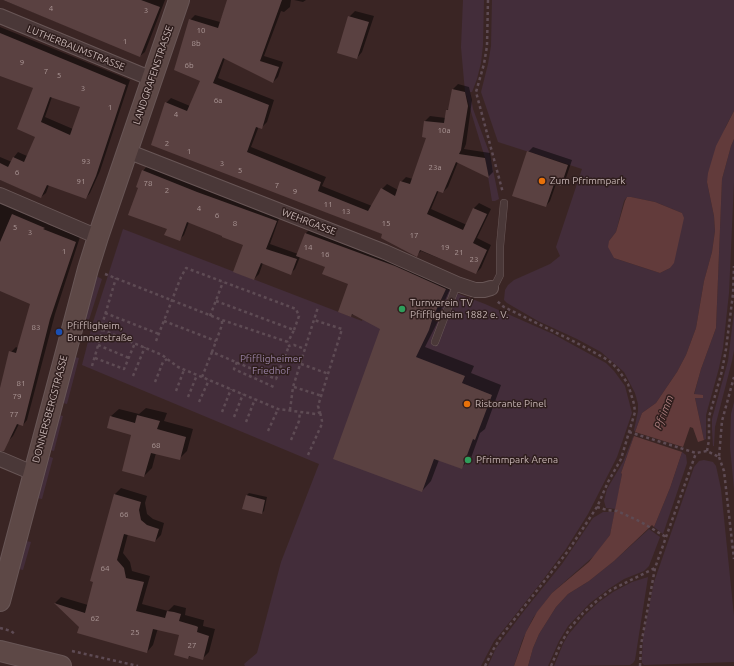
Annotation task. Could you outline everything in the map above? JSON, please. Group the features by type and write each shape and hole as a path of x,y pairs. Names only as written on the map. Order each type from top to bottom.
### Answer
{"street":[{"name":"LANDGRAFENSTRASSE","path":"127,151 179,0"},
{"name":"LUTHERBAUMSTRASSE","path":"0,16 152,79"},
{"name":"DONNERSBERGSTRASSE","path":"0,601 73,320 98,237 127,151"},
{"name":"WEHRGASSE","path":"127,151 386,252 457,284 475,290 491,288"},
{"path":"0,195 98,237"},
{"path":"0,459 33,473"},
{"path":"0,651 61,666"}],"lane":[{"path":"491,288 500,276 500,246 504,203"},
{"path":"435,342 457,284"}],"path":[{"path":"488,0 487,46 484,64 476,92 498,170 504,194 504,203"},
{"path":"707,451 709,440 709,417 722,371 726,350 733,294 734,266"},
{"path":"156,341 173,301 181,277 186,268 296,309 299,316 276,378 212,352"},
{"path":"88,269 116,278 210,316 305,349"},
{"path":"92,366 105,313 116,278"},
{"path":"210,316 223,282"},
{"path":"485,666 502,635 568,551 597,507 608,482 621,459 635,412 628,384 617,368 608,360 504,307 494,297 491,288"},
{"path":"216,302 294,330"},
{"path":"290,410 293,387 318,307"},
{"path":"105,313 159,334"},
{"path":"73,320 102,328 162,355 184,370 278,409 316,414 320,412"},
{"path":"202,377 222,325 222,320"},
{"path":"308,455 321,426 322,421 318,406 342,329 314,320"},
{"path":"164,321 216,340"},
{"path":"95,358 124,369 135,343"},
{"path":"98,345 129,358"},
{"path":"133,376 145,347"},
{"path":"155,382 163,362 167,359"},
{"path":"237,362 234,370 276,388"},
{"path":"300,364 329,374"},
{"path":"176,392 184,370"},
{"path":"188,397 197,375"},
{"path":"734,377 722,421 719,457 724,471 734,559"},
{"path":"199,402 209,380"},
{"path":"293,387 322,396"},
{"path":"222,412 231,389"},
{"path":"234,417 243,394"},
{"path":"246,422 255,399"},
{"path":"268,431 278,409"},
{"path":"290,440 299,421 300,412"},
{"path":"630,432 696,454 707,451 719,457"},
{"path":"640,666 641,645 655,568 696,454"},
{"path":"597,507 618,511 666,537"},
{"path":"551,666 561,643 570,628 583,613 599,598 655,568"},
{"path":"0,628 11,631"}],"green space":[{"path":"463,0 484,0 481,63 477,79 472,92 470,92 473,109 489,152 492,165 499,199 495,201 492,201 485,158 465,92 461,47"},
{"path":"492,0 734,0 734,111 726,126 707,182 714,216 715,231 696,328 686,355 677,372 656,403 642,413 635,432 634,430 638,404 635,393 624,372 601,352 538,321 504,300 505,290 514,280 550,264 560,256 556,247 582,169 498,142 481,92 491,46","holes":["627,197 655,202 682,213 670,268 660,273 614,258 609,241 616,232 624,201"]},
{"path":"734,139 734,182 729,293 723,348 706,415 706,439 704,440 695,398 702,395 694,395 701,369 716,328 722,179"},
{"name":"Pfrimmpark Arena","path":"123,229 362,321 384,262 553,334 606,363 614,371 625,386 632,413 617,457 588,514 566,549 494,641 481,666 245,666 244,664 257,653 281,562 319,464 82,365 93,322"},
{"path":"96,276 102,279 89,320 84,318"},
{"path":"734,312 734,350 715,427 713,446 712,419 728,361"},
{"path":"75,357 79,358 67,404 63,403"},
{"path":"734,402 734,489 730,447 731,414"},
{"path":"59,415 63,416 54,451 50,450"},
{"path":"634,436 621,473 616,509 606,508 604,501 607,489 623,462"},
{"path":"682,452 686,455 687,463 663,534 654,527 670,488"},
{"path":"48,456 53,458 42,499 37,498"},
{"path":"704,460 713,462 716,466 721,489 734,616 734,662 644,665 642,663 643,638 654,582 694,467 699,461"},
{"path":"603,512 615,512 610,535 595,555 552,593 533,618 522,641 514,666 488,666 496,648 562,564 593,518"},
{"path":"649,529 660,537 649,566 644,571 624,579 590,603 568,626 559,641 548,666 528,666 539,634 556,607 568,594 589,581 614,561"},
{"path":"26,541 31,542 23,570 19,569"},
{"path":"648,577 635,660 633,663 630,665 554,666 568,635 585,615 613,592 632,582"}],"water":[{"name":"Pfrimm","path":"734,111 734,139 722,179 716,328 701,369 694,394 703,395 703,398 695,398 704,440 698,442 693,428 690,427 683,447 635,432 642,413 656,403 677,372 686,355 696,328 715,231 714,216 707,182 708,173 716,146"},
{"path":"627,197 655,202 682,213 684,218 674,263 670,268 660,273 614,258 608,247 609,241 616,232"},
{"path":"634,436 682,452 670,488 654,527 652,525 614,561 589,581 568,594 556,607 539,634 528,666 514,666 526,632 537,612 552,593 589,562 610,535 621,473"}],"building":[{"path":"3,0 141,0 160,7 140,57"},
{"path":"227,0 282,0 260,61 279,67 273,83 223,58 213,83 269,105 262,129 256,127 247,152 321,182 318,191 368,211 381,188 395,196 400,181 410,184 426,138 422,137 424,121 444,123 452,89 465,92 468,106 461,150 459,154 485,158 489,178 456,162 443,193 437,191 427,214 463,230 473,208 487,214 473,243 487,250 476,274 420,250 417,257 381,238 382,234 151,145 165,102 187,111 200,81 174,70 189,19 218,28"},
{"path":"348,16 369,22 357,59 337,53"},
{"path":"0,33 126,85 96,176 86,199 47,185 41,198 0,180 0,163 8,167 13,157 24,162 35,137 17,129 33,88 0,76","holes":["50,97 80,107 70,135 41,122"]},
{"path":"527,151 568,165 561,186 554,184 546,207 512,196"},
{"path":"142,170 277,221 266,249 297,259 291,275 261,263 254,280 233,272 243,245 187,222 180,241 164,235 167,229 128,215 138,188 136,187"},
{"path":"12,214 45,228 43,229 76,242 50,319 23,426 17,424 4,451 0,451 0,388 9,351 16,353 30,304 0,291 0,242"},
{"path":"305,233 395,266 446,289 416,357 465,376 462,383 492,395 462,469 434,459 422,492 333,459 380,329 352,314 351,317 338,312 348,284 322,274 325,267 296,256"},
{"path":"137,415 160,421 157,429 186,437 180,460 151,453 144,477 122,471 131,435 107,428 110,416 135,423"},
{"path":"114,494 141,502 139,510 141,520 147,525 159,529 155,542 124,534 117,560 124,568 126,578 144,582 136,611 165,618 167,611 181,614 179,621 198,627 197,632 209,636 203,660 189,656 188,659 174,655 179,635 153,629 147,653 77,633 79,627 54,603 85,613 93,582 90,581"},
{"path":"246,495 265,500 262,514 242,509"}],"place":[{"name":"Zum Pfrimmpark","path":"542,181"},
{"name":"Turnverein TV Pfiffligheim 1882 e. V.","path":"402,309"},
{"name":"Pfiffligheim, Brunnerstraße","path":"59,332"},
{"name":"Ristorante Pinel","path":"467,404"},
{"name":"Pfrimmpark Arena","path":"468,460"}],"park label":[{"name":"Pfiffligheimer Friedhof","path":"271,364"}]}
